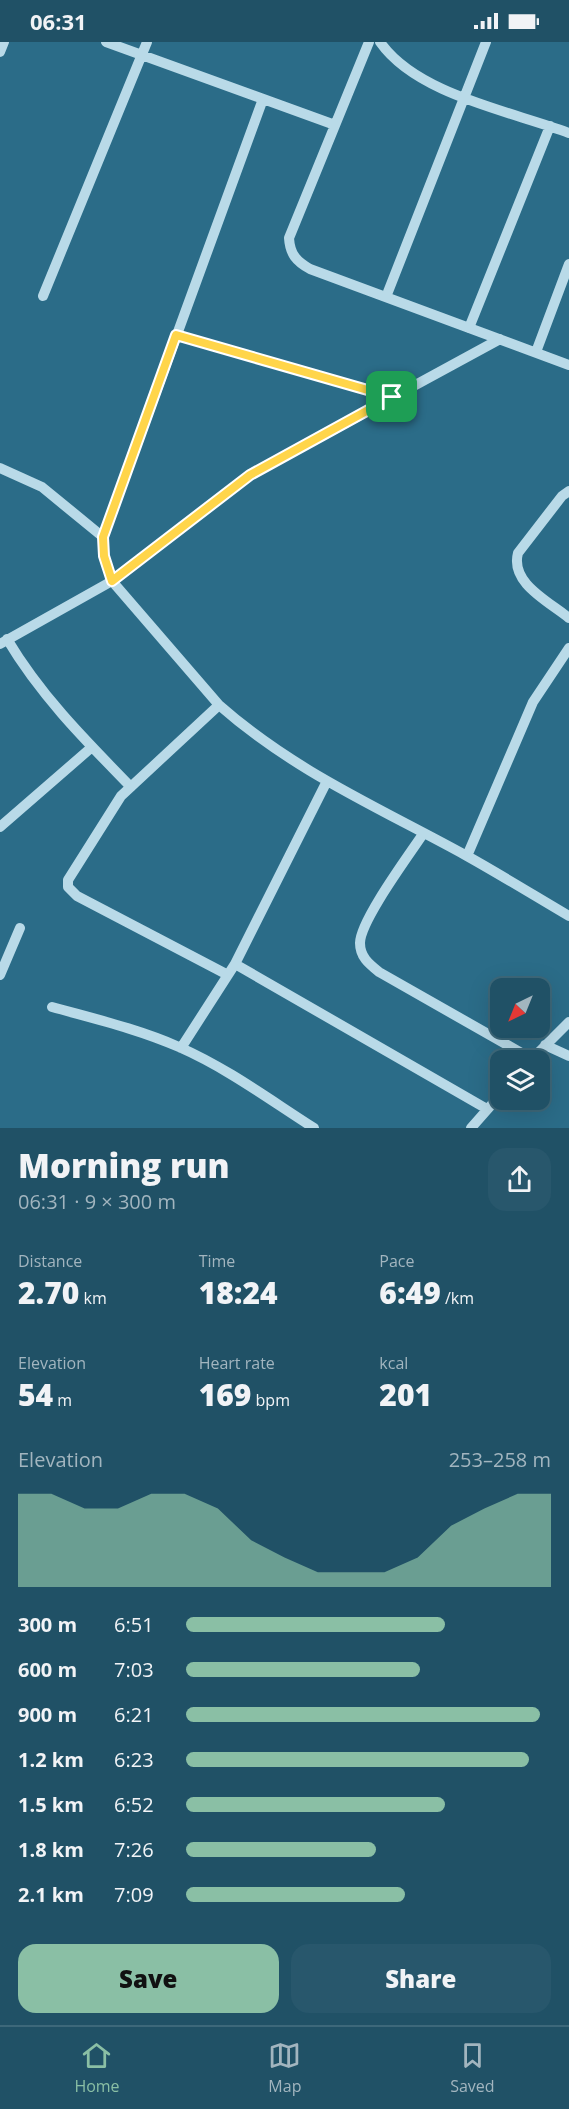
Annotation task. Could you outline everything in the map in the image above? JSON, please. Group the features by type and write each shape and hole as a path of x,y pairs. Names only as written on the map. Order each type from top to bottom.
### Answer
{"street":[{"path":"0,52 4,42"},
{"path":"106,42 335,125"},
{"path":"43,296 147,42"},
{"path":"369,42 290,238 290,251 297,261 310,269 569,365"},
{"path":"380,42 392,59 414,74 464,97 569,133"},
{"path":"386,297 486,42"},
{"path":"263,99 103,537 104,556 112,581 219,705 238,722 326,783 467,856 569,916"},
{"path":"469,328 550,126"},
{"path":"536,352 569,264"},
{"path":"176,335 392,397"},
{"path":"131,787 29,676 4,641 112,581 250,475 500,339"},
{"path":"0,468 42,487 103,537"},
{"path":"569,491 562,496 518,553 515,564 521,579 569,618"},
{"path":"467,856 533,702 569,648"},
{"path":"219,705 121,796 68,880 68,887 77,896 228,975"},
{"path":"0,827 92,747"},
{"path":"181,1048 235,964 326,783"},
{"path":"423,834 364,925 360,943 364,960 380,972 514,1050"},
{"path":"0,975 20,928"},
{"path":"235,964 487,1110"},
{"path":"51,1007 133,1029 181,1048 217,1066 314,1128"},
{"path":"540,1050 569,1022"},
{"path":"545,1045 569,1056"},
{"path":"471,1128 490,1107"}],"route":[{"path":"176,335 392,397 250,475 112,581 104,556 103,537 122,479 176,335"}]}
